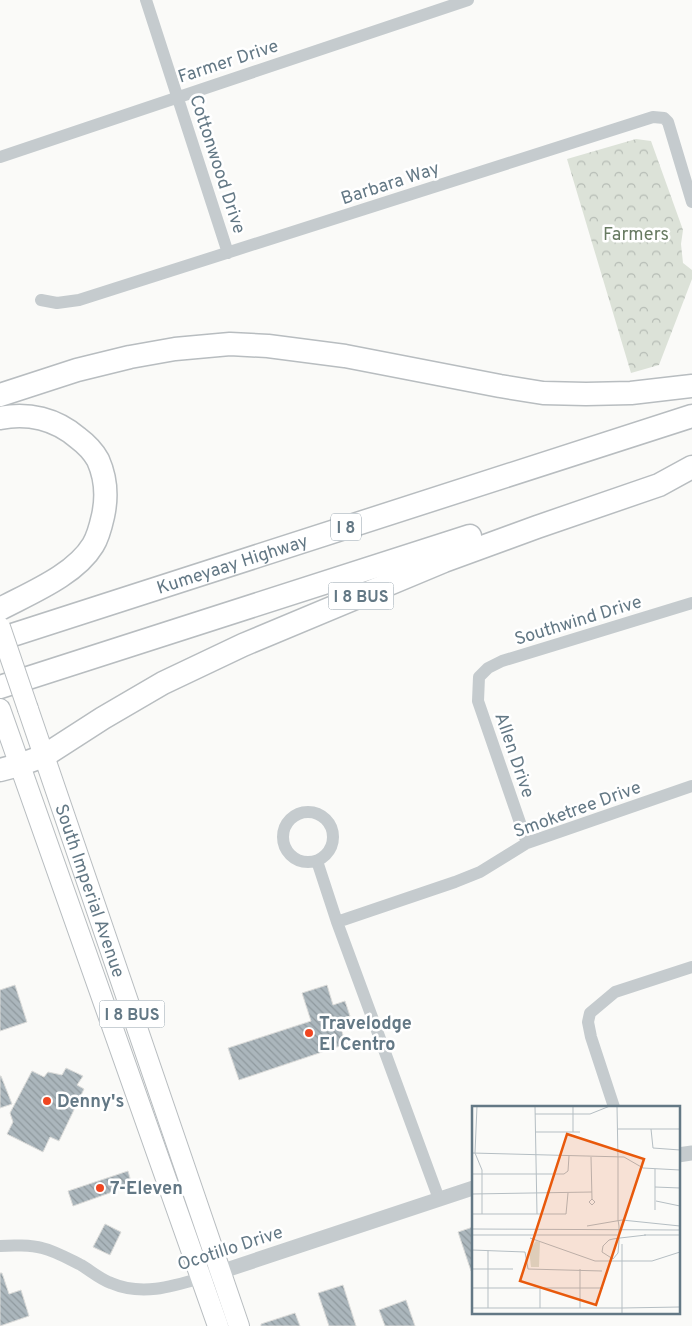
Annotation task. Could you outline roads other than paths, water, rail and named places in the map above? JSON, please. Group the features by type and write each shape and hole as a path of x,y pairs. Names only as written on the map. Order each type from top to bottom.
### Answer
{"highway":[{"path":"0,395 77,370 130,357 175,349 230,344 268,346 345,356 543,393 631,393 692,386"},
{"path":"0,418 19,416 41,418 72,432 92,450 98,460 105,491 102,522 94,544 88,552 59,577 0,608"},
{"name":"Kumeyaay Highway","path":"0,639 692,416"},
{"path":"0,687 692,466"},
{"name":"I 8 BUS","path":"44,756 103,718 163,683 243,644 444,561 659,485 692,466"},
{"name":"South Imperial Avenue","path":"0,627 44,756 210,1275 218,1326"},
{"name":"South Imperial Avenue","path":"1,713 10,768 210,1275 239,1326"},
{"path":"10,768 44,756"}],"street":[{"name":"Cottonwood Drive","path":"146,0 228,253"},
{"name":"Farmer Drive","path":"0,157 468,0"},
{"name":"Barbara Way","path":"41,300 57,303 79,300 653,117 664,118 668,122 692,202"},
{"name":"Southwind Drive","path":"479,677 488,668 502,661 692,603"},
{"name":"Allen Drive","path":"479,677 478,701 527,842"},
{"name":"Smoketree Drive","path":"337,922 480,872 527,842 692,786"},
{"path":"312,812 319,814 331,826 334,839 331,848 327,855 316,861 309,863 300,861 292,857 285,847 284,830 293,817 301,813 312,812"},
{"path":"316,861 439,1199"},
{"path":"614,1106 591,1037 588,1022 590,1013 615,992 692,967"},
{"name":"Ocotillo Drive","path":"0,1246 42,1248 82,1266 111,1284 146,1290 168,1288 472,1188"}],"place":[{"name":"Travelodge El Centro","path":"309,1033"},
{"name":"Denny's","path":"47,1101"},
{"name":"7-Eleven","path":"100,1188"}],"park label":[{"name":"Farmers","path":"636,234"}]}
